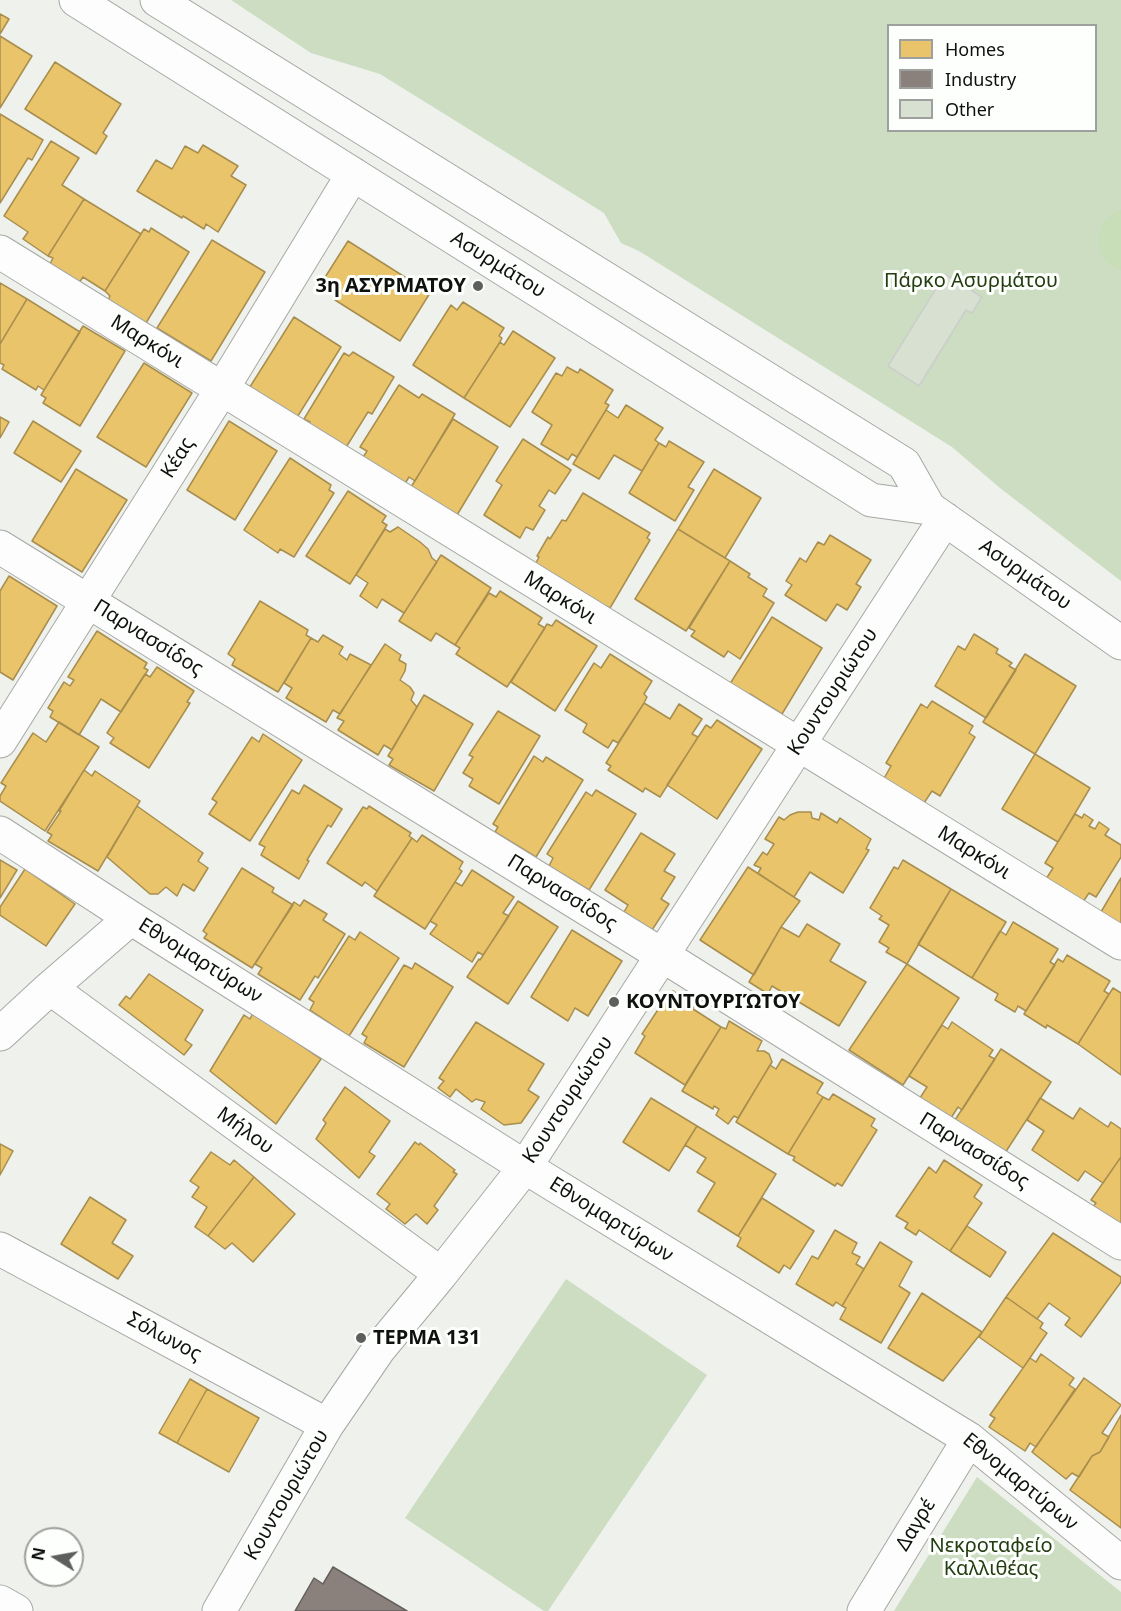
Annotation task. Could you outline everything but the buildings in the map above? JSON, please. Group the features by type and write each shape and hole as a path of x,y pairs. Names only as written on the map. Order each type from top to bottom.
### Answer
{"street":[{"name":"Ασυρμάτου","path":"76,0 871,500 937,514"},
{"name":"Ασυρμάτου","path":"158,0 904,464 937,514 1121,643"},
{"name":"Κέας","path":"0,741 222,389 353,174"},
{"name":"Μαρκόνι","path":"0,252 1121,943"},
{"name":"Κουντουριώτου","path":"219,1611 327,1425 379,1349 525,1167 799,745 937,514"},
{"name":"Παρνασσίδος","path":"0,547 663,955 1121,1243"},
{"name":"Εθνομαρτύρων","path":"0,833 525,1167 969,1439 1121,1563"},
{"path":"0,1034 131,918"},
{"name":"Μήλου","path":"50,988 441,1274"},
{"name":"Σόλωνος","path":"0,1249 327,1425"},
{"name":"Δαγρέ","path":"864,1611 969,1439"},
{"path":"0,1602 16,1611"}],"green space":[{"name":"Πάρκο Ασυρμάτου","path":"231,0 1121,0 1121,581 1000,488 952,447 639,251 621,243 604,213 380,74 311,53"},
{"path":"1121,210 1121,270 1109,264 1101,253 1098,239 1102,225 1111,215"},
{"path":"566,1279 707,1375 548,1611 544,1611 405,1518"},
{"name":"Νεκροταφείο Καλλιθέας","path":"977,1477 1121,1592 1121,1611 894,1611"}],"place":[{"name":"3η ΑΣΥΡΜΑΤΟΥ","path":"478,286"},
{"name":"ΚΟΥΝΤΟΥΡΙΏΤΟΥ","path":"614,1002"},
{"name":"ΤΕΡΜΑ 131","path":"361,1338"}]}
